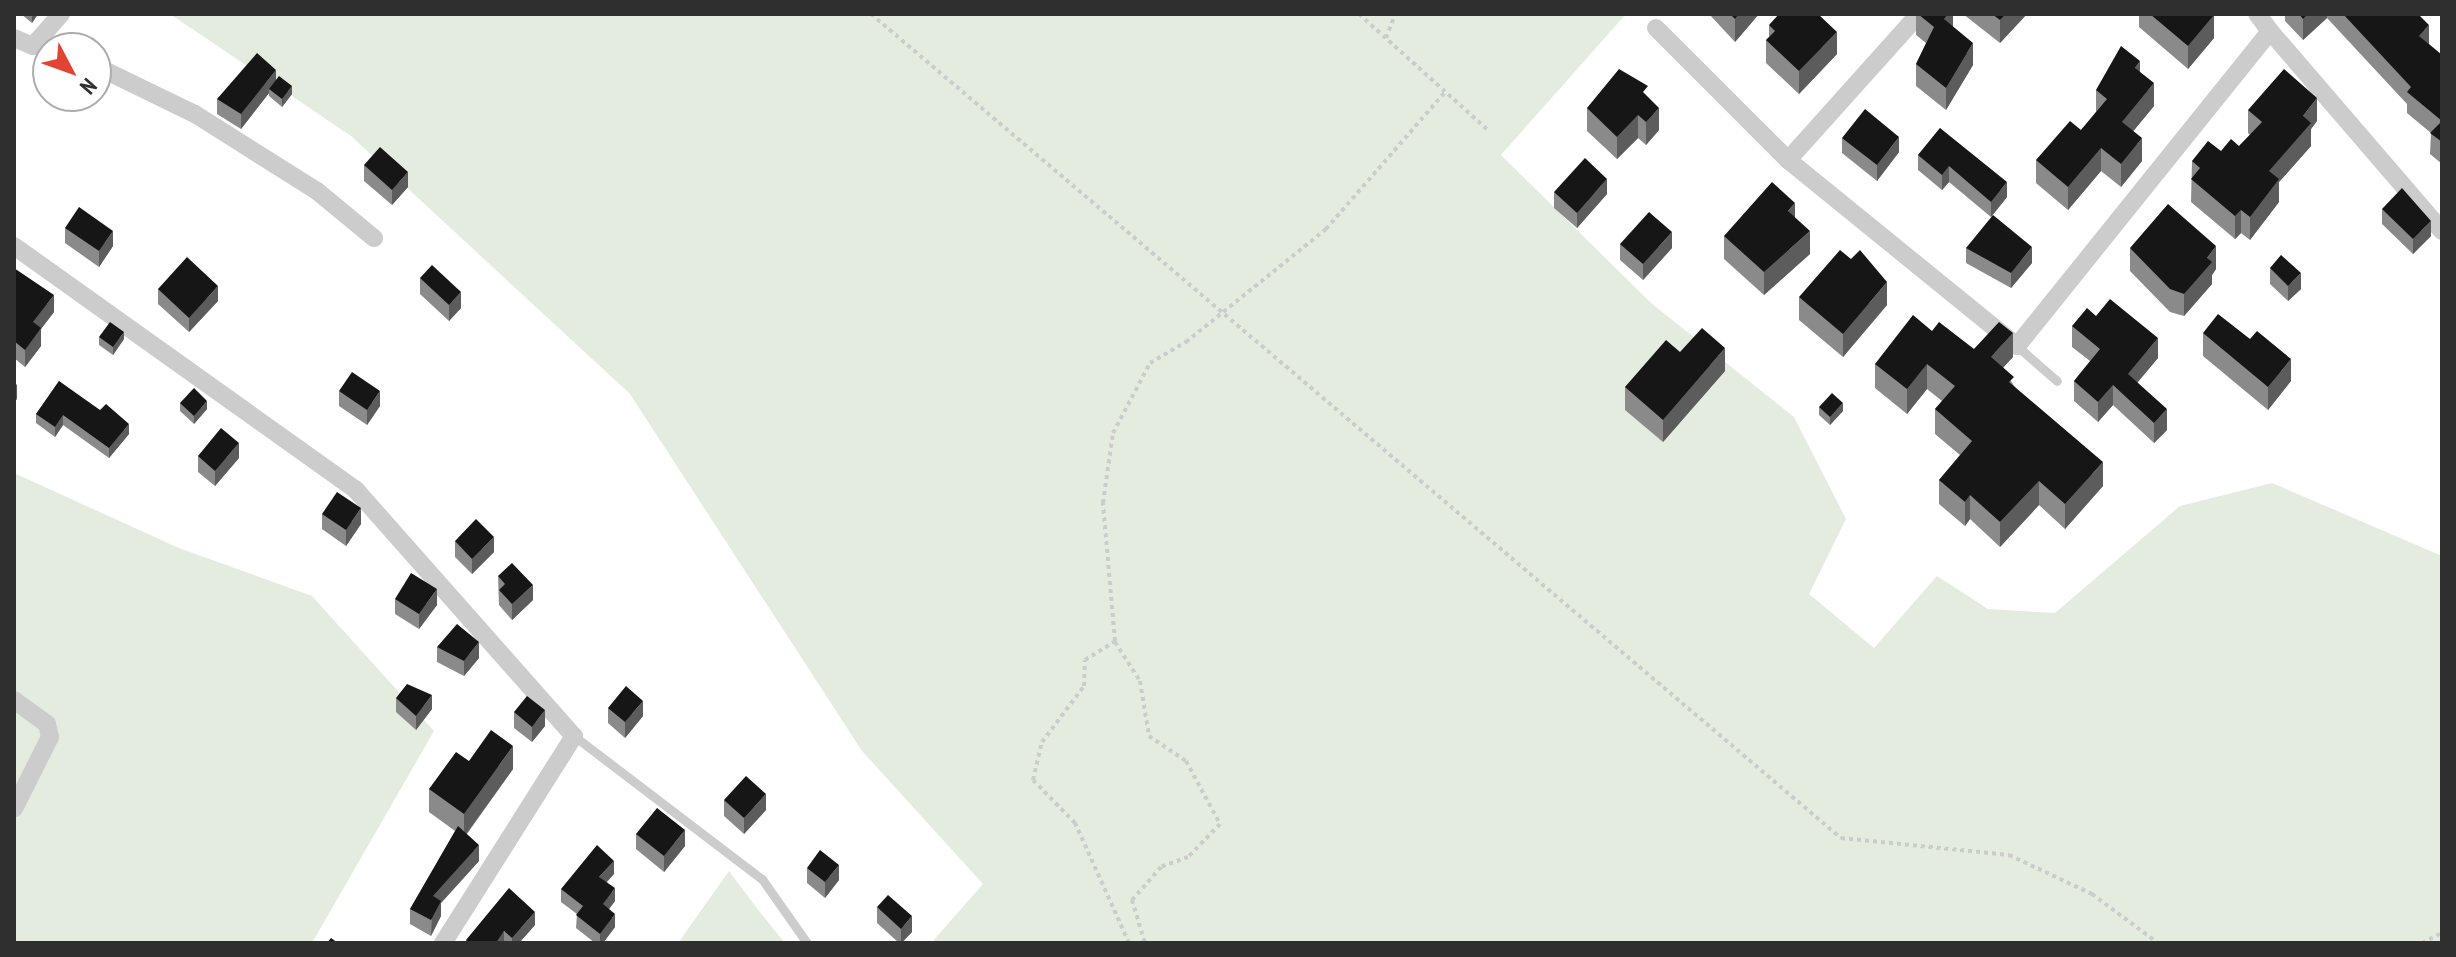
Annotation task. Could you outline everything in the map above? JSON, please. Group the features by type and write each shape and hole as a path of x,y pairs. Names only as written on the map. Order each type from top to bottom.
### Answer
{"street":[{"path":"1788,160 1919,14"},
{"path":"2257,14 2442,231"},
{"path":"1656,28 1788,160 2017,346 2270,31"},
{"path":"112,74 195,114 317,191 374,238"},
{"path":"14,246 356,490 574,736 443,943"},
{"path":"14,700 47,724 50,737 14,809"}],"lane":[{"path":"2017,346 2057,381"},
{"path":"574,736 762,879 807,943"}],"path":[{"path":"871,14 1841,838 2009,855 2092,894 2158,943"},
{"path":"1359,14 1488,130"},
{"path":"1386,38 1395,14"},
{"path":"1145,943 1132,900 1161,867 1188,857 1220,824 1186,761 1149,736 1140,681 1115,641 1103,503 1113,433 1150,363 1223,312 1326,229 1445,92"},
{"path":"1115,641 1085,660 1084,686 1042,742 1033,780 1075,823 1129,943"},
{"path":"2422,943 2442,933"}],"shaded area":[{"path":"170,14 1626,14 1501,155 1651,303 1794,417 1846,519 1809,594 1874,648 1937,576 1988,609 2055,613 2180,506 2272,483 2442,556 2442,943 931,943 983,884 862,751 630,394 351,136"},
{"path":"14,473 179,548 312,596 434,731 312,943 14,943"},
{"path":"729,871 759,911 785,943 678,943"}],"building":[{"path":"1779,14 1818,14 1837,32 1799,71 1766,40 1775,31 1769,25"},
{"path":"1918,14 1948,14 1944,19 1973,43 1946,88 1916,64 1934,27"},
{"path":"1992,14 2006,14 2000,20"},
{"path":"2150,14 2213,14 2214,15 2188,46"},
{"path":"2343,14 2418,14 2429,25 2419,36 2442,55 2442,121 2407,92 2411,87"},
{"path":"2121,46 2140,61 2135,68 2154,83 2122,122 2142,138 2121,164 2101,148 2068,187 2036,160 2070,121 2081,130 2107,99 2096,90"},
{"path":"257,53 276,70 241,114 217,99"},
{"path":"1619,69 1648,86 1643,92 1659,108 1646,122 1638,115 1617,137 1587,108"},
{"path":"2284,69 2317,98 2303,116 2311,123 2269,171 2279,179 2250,217 2241,210 2235,216 2191,179 2200,168 2192,161 2208,141 2221,151 2231,139 2239,146 2262,122 2248,110"},
{"path":"279,76 292,86 282,99 269,89"},
{"path":"1865,109 1899,137 1877,165 1842,138"},
{"path":"2442,121 2442,142 2430,133"},
{"path":"1940,128 2007,182 1991,202 1949,166 1942,175 1918,155"},
{"path":"380,147 408,172 392,190 364,165"},
{"path":"1585,158 1607,179 1577,213 1554,192"},
{"path":"1772,182 1795,203 1788,211 1810,231 1764,272 1724,236"},
{"path":"2402,188 2431,221 2413,239 2382,209"},
{"path":"2168,204 2216,246 2207,258 2212,262 2184,294 2170,289 2130,248"},
{"path":"79,207 113,231 99,251 65,228"},
{"path":"1649,212 1672,232 1643,264 1620,244"},
{"path":"1993,215 2032,247 2011,273 1966,248"},
{"path":"1840,250 1851,259 1860,250 1887,282 1843,334 1799,297"},
{"path":"2281,255 2301,273 2288,286 2270,268"},
{"path":"187,257 218,286 189,318 158,289"},
{"path":"432,265 461,292 449,305 420,278"},
{"path":"14,268 54,295 33,322 41,328 25,350 14,341"},
{"path":"2110,299 2158,338 2128,374 2167,409 2154,423 2113,385 2098,402 2074,381 2100,349 2072,326 2087,308 2096,316"},
{"path":"2218,314 2250,339 2257,331 2291,359 2268,387 2203,333"},
{"path":"1913,315 1932,331 1939,322 1974,349 1999,322 2013,333 1991,357 2014,377 2009,382 2103,462 2065,504 2039,481 2000,522 1970,495 1965,502 1939,480 1972,441 1935,409 1955,386 1927,364 1907,389 1875,364"},
{"path":"110,322 124,332 113,347 99,337"},
{"path":"1702,328 1725,348 1663,420 1625,387 1666,340 1680,352"},
{"path":"352,372 380,391 367,410 339,391"},
{"path":"59,381 100,410 106,404 129,424 109,448 63,415 55,427 36,414"},
{"path":"194,388 207,401 194,416 180,403"},
{"path":"1832,393 1843,403 1830,417 1819,407"},
{"path":"221,428 239,443 215,471 198,456"},
{"path":"337,492 361,508 346,530 322,514"},
{"path":"476,519 494,537 472,559 455,541"},
{"path":"512,563 533,585 512,604 499,590 505,584 498,576"},
{"path":"411,573 437,589 419,614 395,599"},
{"path":"457,624 479,642 464,661 437,647"},
{"path":"407,684 432,695 416,716 396,698"},
{"path":"626,686 643,701 625,722 608,708"},
{"path":"527,696 545,710 532,727 514,712"},
{"path":"491,730 513,746 464,814 429,789 456,752 469,761"},
{"path":"746,776 766,794 744,818 724,800"},
{"path":"657,808 685,830 664,856 636,834"},
{"path":"458,826 479,845 433,896 441,901 431,920 410,909"},
{"path":"597,845 614,861 599,877 615,888 603,904 615,914 600,934 576,915 583,906 561,889"},
{"path":"820,850 839,865 825,882 807,868"},
{"path":"509,888 535,912 512,938 504,931 496,943 470,943 466,940"},
{"path":"888,895 912,916 901,929 877,907"}]}
